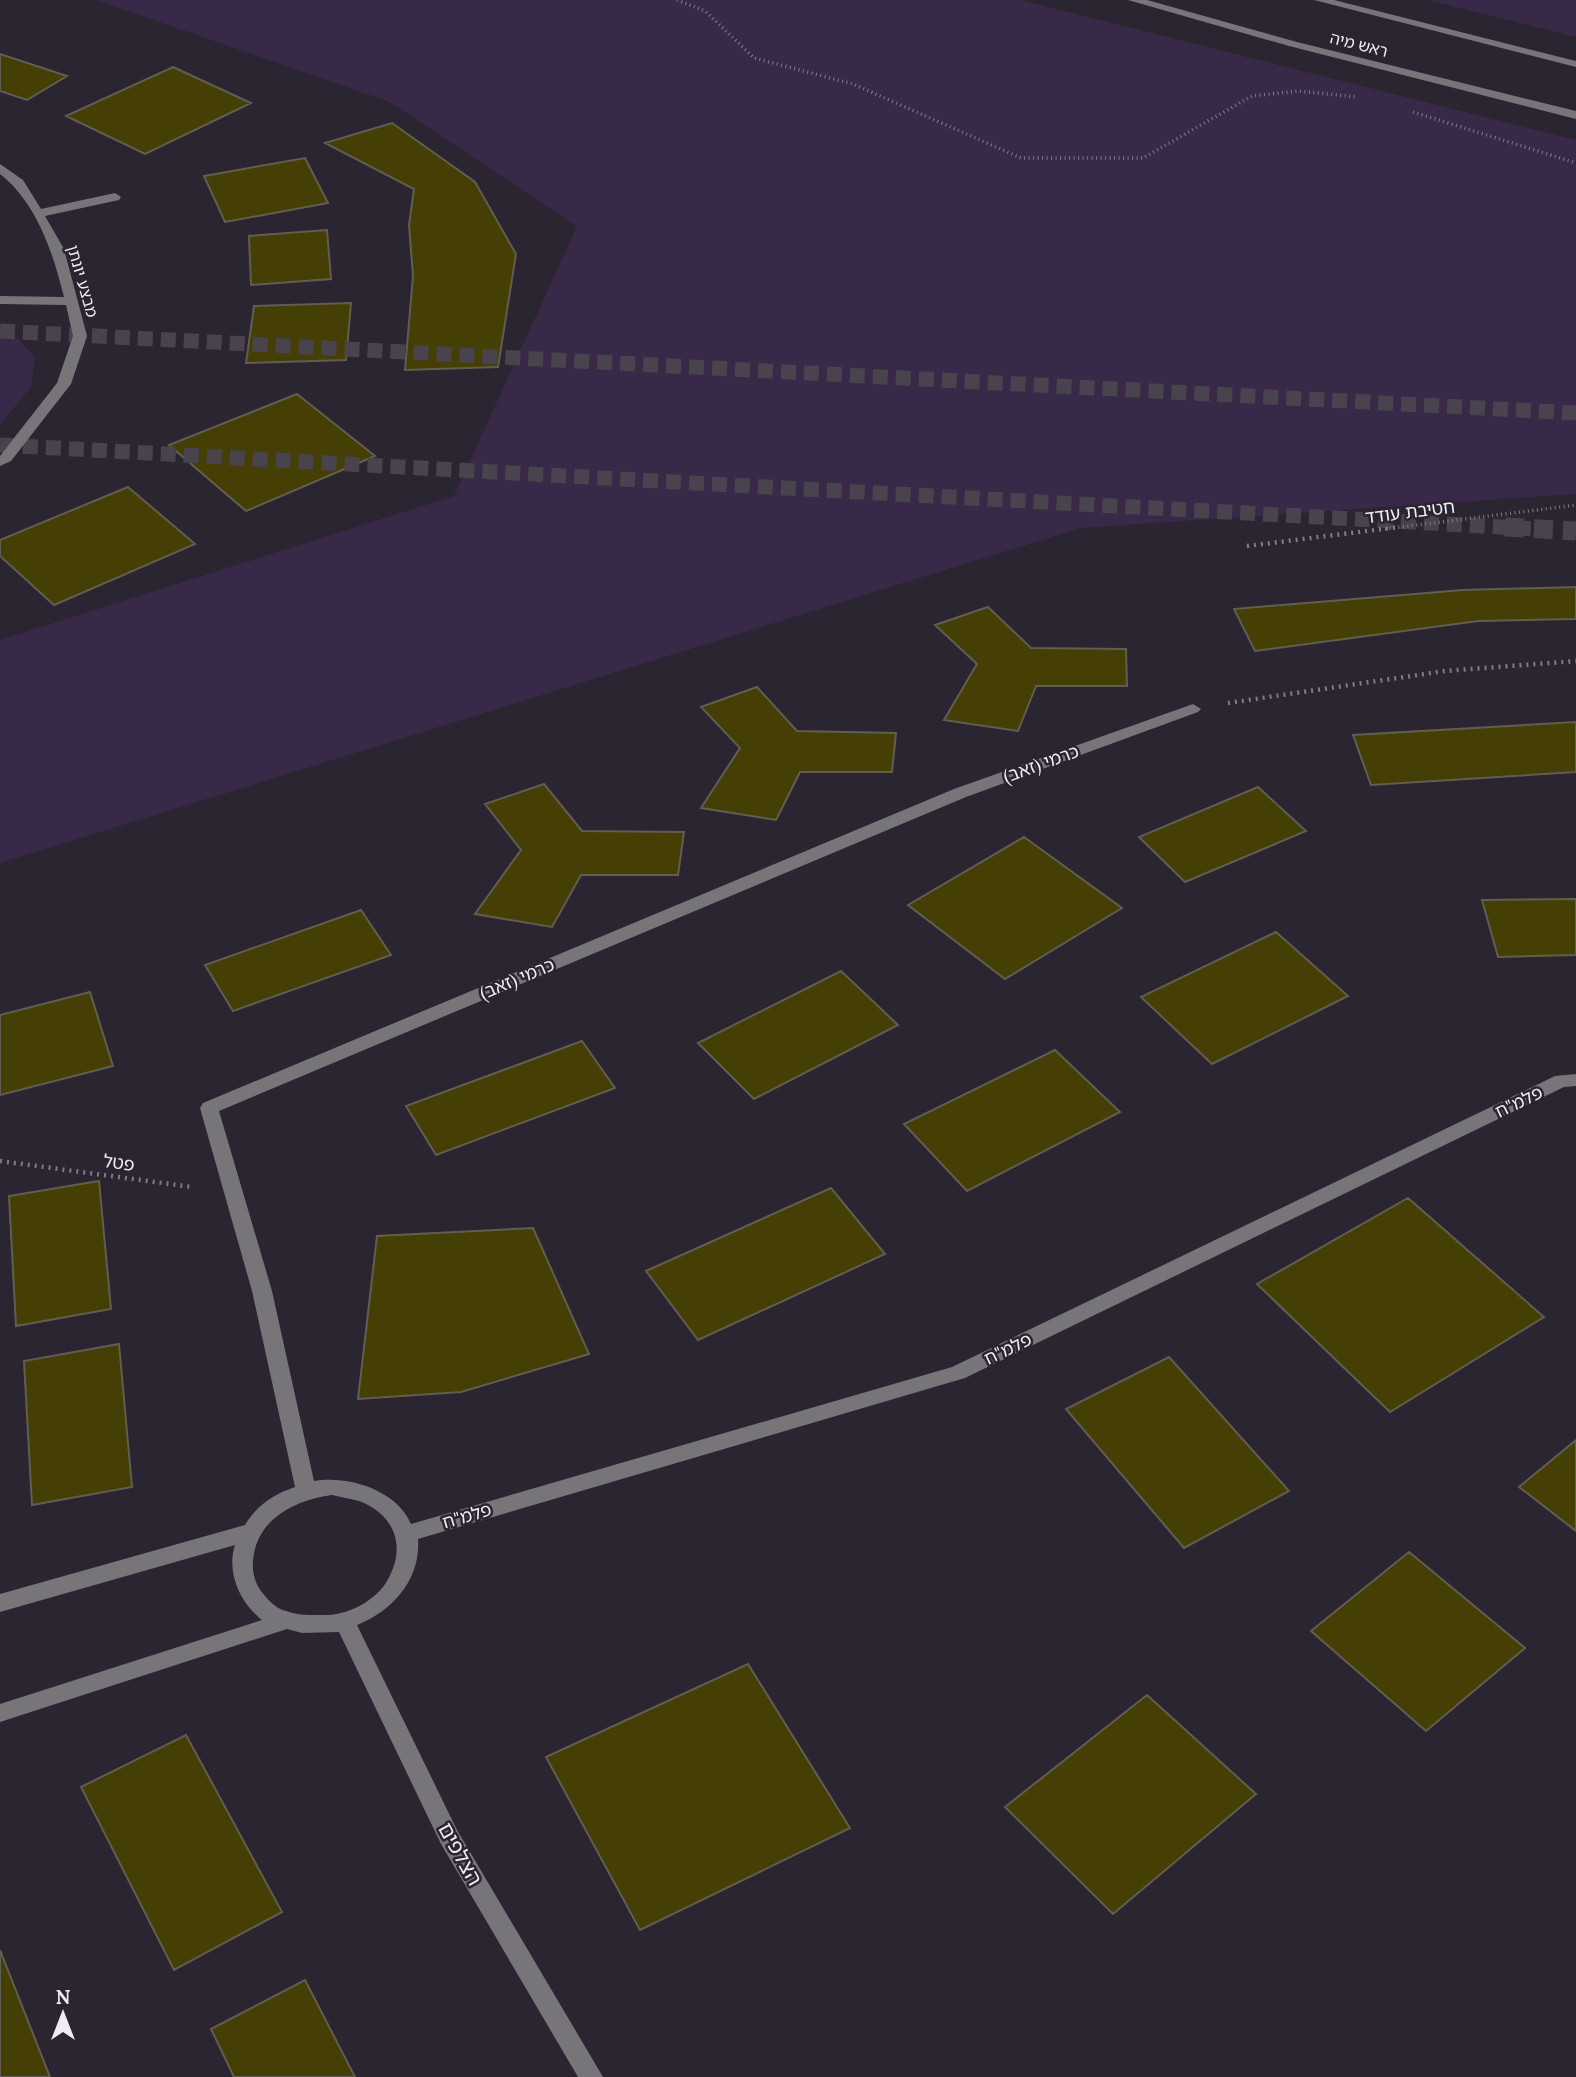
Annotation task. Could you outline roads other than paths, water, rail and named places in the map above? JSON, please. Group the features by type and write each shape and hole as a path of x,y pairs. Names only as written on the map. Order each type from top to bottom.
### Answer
{"street":[{"name":"ראש מיה","path":"1134,0 1293,44 1576,115"},
{"name":"ראש מיה","path":"1320,0 1576,64"},
{"name":"מבצע יונתן","path":"0,169 19,183 58,249 80,336 64,384 6,458 0,461"},
{"path":"37,214 115,197"},
{"path":"0,300 73,301"},
{"name":"כרמי (זאב)","path":"306,1490 262,1291 209,1108 960,793 1193,709"},
{"name":"פלמ\"ח","path":"408,1533 958,1373 1561,1081 1576,1080"},
{"path":"332,1487 358,1490 380,1499 397,1514 408,1533 409,1554 403,1576 389,1596 369,1612 345,1622 315,1626 286,1621 265,1611 250,1595 242,1575 242,1554 248,1533 262,1515 306,1490 332,1487"},
{"path":"0,1604 248,1533"},
{"path":"0,1713 286,1621"},
{"name":"הצלפים","path":"345,1622 449,1837 591,2077"}],"tunnel":[{"path":"0,331 1576,413"},
{"path":"0,445 1537,529"},
{"path":"1505,527 1576,531"}]}
